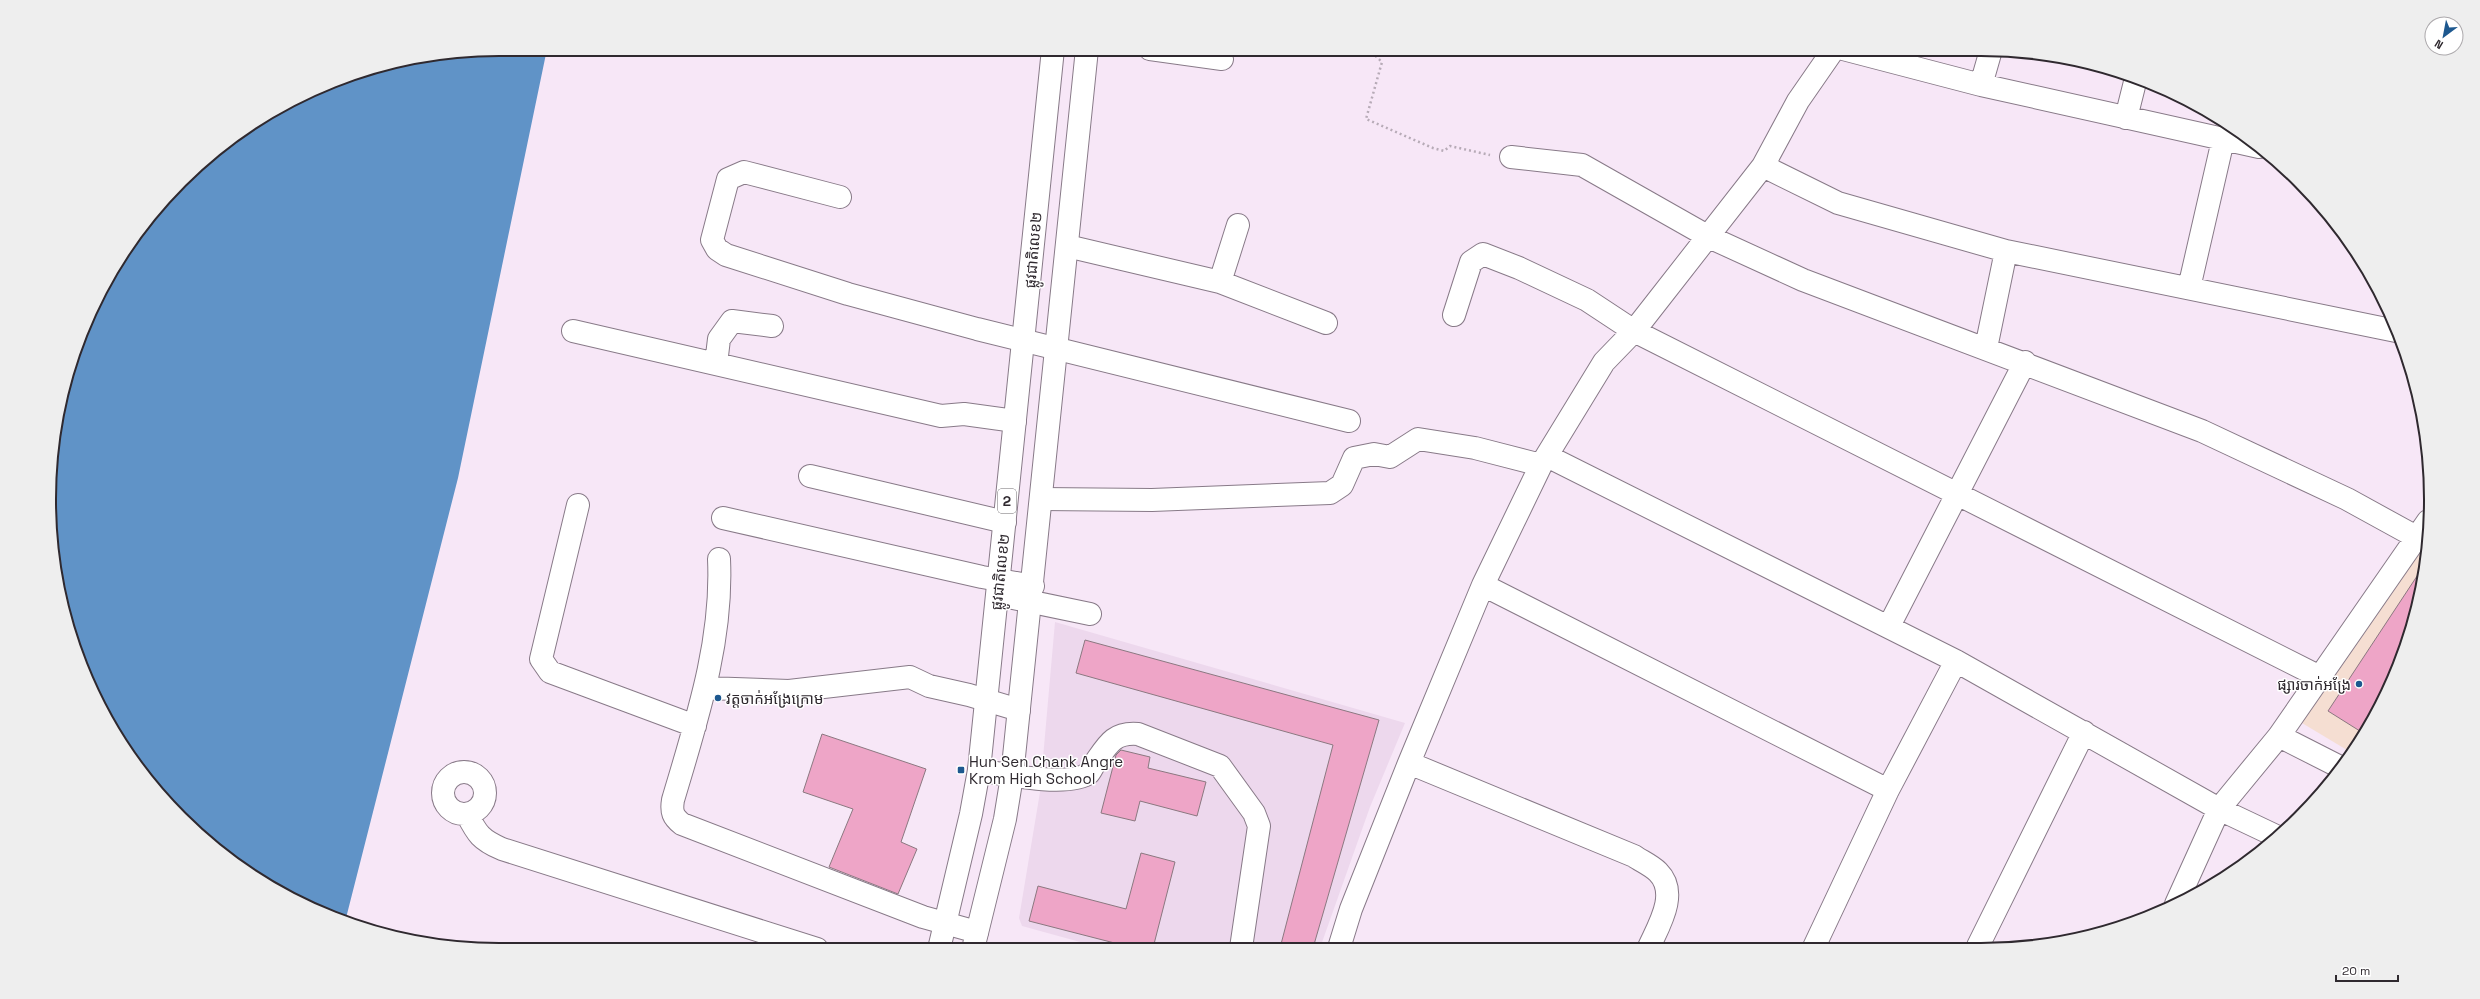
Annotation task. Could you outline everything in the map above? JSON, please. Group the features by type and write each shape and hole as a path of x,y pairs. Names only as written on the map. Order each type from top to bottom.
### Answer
{"street":[{"name":"ផ្លូវជាតិលេខ២","path":"944,943 944,923 971,814 979,770 1052,56"},
{"path":"719,560 720,593 706,688 694,726 672,810 674,817 682,824 922,917 944,923 975,941 1005,819 1012,776 1057,350 1085,56"},
{"path":"1206,56 1222,58"},
{"path":"1341,943 1351,909 1409,763 1483,584 1544,461 1604,362 1634,331 1763,166 1798,101 1829,56"},
{"path":"1869,56 1981,86 2245,144"},
{"path":"1981,86 1989,56"},
{"path":"2126,118 2134,84"},
{"path":"2189,288 2223,140"},
{"path":"1042,150 1076,155"},
{"path":"1511,157 1582,165 1709,237 1803,280 2025,362 2202,431 2346,499 2423,529 2279,736 2219,809 2180,896"},
{"path":"1763,166 1838,202 2006,251 2390,330"},
{"path":"840,197 744,172 734,175 728,179 712,240 717,249 726,255 848,294 1057,350 1349,421"},
{"path":"1220,282 1238,225"},
{"path":"1067,246 1220,282 1326,323"},
{"path":"1986,348 2006,251"},
{"path":"1454,315 1471,262 1483,254 1519,268 1587,300 1634,331 1957,492 2320,677"},
{"path":"716,364 719,339 732,322 772,326"},
{"path":"573,332 941,416 964,414 1015,422"},
{"path":"1889,626 2025,362"},
{"path":"1041,499 1152,500 1330,493 1342,485 1354,458 1374,454 1390,457 1418,439 1544,461 1889,626 1956,661 2219,809 2272,834"},
{"path":"810,476 1005,522"},
{"path":"578,505 541,659 544,666 550,672 694,726"},
{"path":"724,518 998,588 1032,593 1090,614"},
{"path":"1483,584 1888,790"},
{"path":"1816,943 1888,790 1956,661"},
{"path":"706,688 789,690 910,677 929,686 969,695 987,702 1019,710"},
{"path":"1979,943 2084,732"},
{"path":"979,770 1012,776 1066,780 1089,773 1115,738 1124,733 1138,734 1220,766 1254,813 1259,826 1242,943"},
{"path":"2279,736 2335,765"},
{"path":"1409,763 1634,856 1658,872 1667,888 1668,902 1651,943"},
{"path":"467,814 477,834 488,843 502,849 798,943"}],"path":[{"path":"1376,56 1382,62 1366,119 1433,148 1444,151 1450,146 1477,153 1511,157"}],"shaded area":[{"name":"ផ្សារចាក់អង្រែ","path":"2421,552 2409,614 2400,642 2378,696 2365,721 2349,746 2346,750 2302,723"},
{"path":"1055,622 1405,723 1370,807 1322,943 1084,943 1022,926 1019,918 1040,792"}],"water":[{"path":"546,56 458,478 347,915 303,897 278,884 253,868 207,833 166,792 131,746 115,721 90,669 80,642 71,614 60,557 56,500 57,470 60,442 71,385 90,330 102,303 115,278 131,253 166,207 186,186 207,166 253,131 278,115 303,102 330,90 385,71 442,60 470,57"}],"building":[{"path":"2417,577 2409,614 2390,669 2378,696 2359,730 2328,711"},
{"path":"1085,640 1379,720 1314,943 1281,943 1333,745 1076,673"},
{"path":"822,734 926,769 901,842 917,849 898,894 829,867 853,809 803,792"},
{"path":"1121,750 1150,757 1148,768 1206,782 1197,816 1140,801 1135,821 1101,813 1116,755"},
{"path":"1141,853 1175,862 1154,943 1115,943 1029,921 1038,886 1126,909"}],"place":[{"name":"ផ្សារចាក់អង្រែ","path":"2359,684"},
{"name":"វត្តចាក់អង្រែក្រោម","path":"718,698"},
{"name":"Hun Sen Chank Angre Krom High School","path":"961,770"}]}
